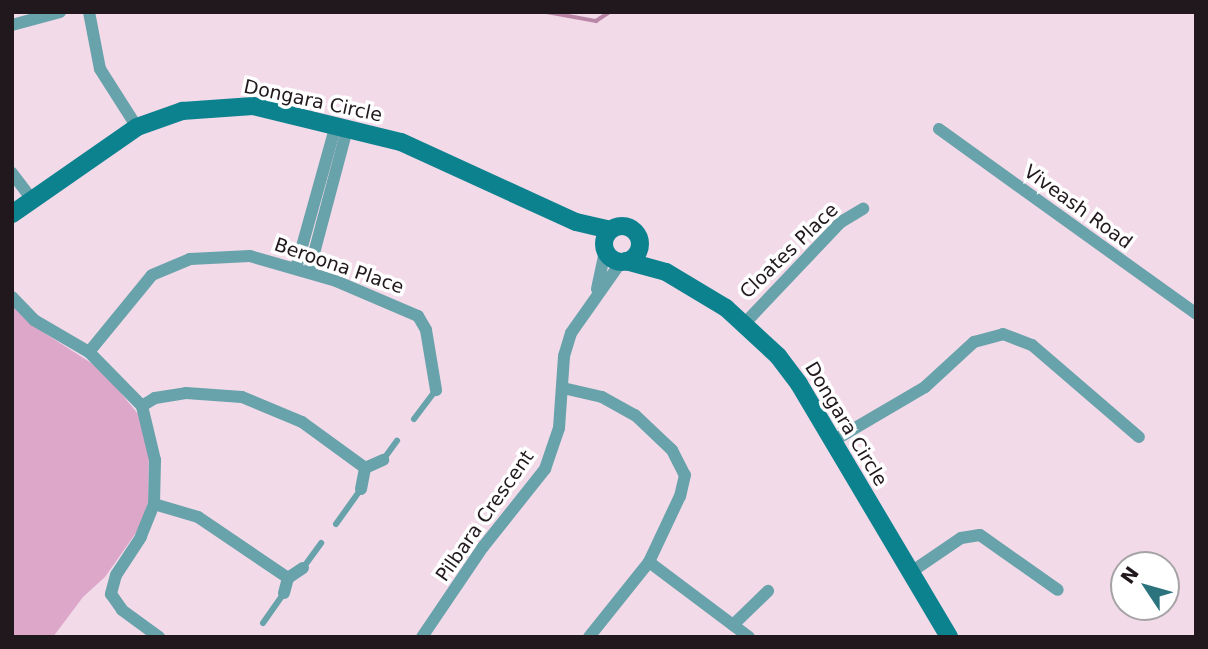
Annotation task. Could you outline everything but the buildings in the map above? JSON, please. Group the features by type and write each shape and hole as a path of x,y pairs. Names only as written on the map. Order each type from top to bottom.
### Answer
{"street":[{"path":"12,26 60,12"},
{"path":"89,12 100,69 137,127"},
{"name":"Dongara Circle","path":"12,214 137,127 182,111 253,106 341,127 427,152 576,222 613,250 666,272 745,323 799,384 949,637"},
{"path":"296,268 341,127"},
{"path":"309,272 341,127"},
{"name":"Viveash Road","path":"939,129 1196,314"},
{"path":"12,173 32,200"},
{"name":"Cloates Place","path":"745,323 841,222 863,209"},
{"name":"Dongara Circle","path":"613,250 627,226 666,272"},
{"path":"613,250 637,253 639,243"},
{"name":"Pilbara Crescent","path":"422,637 483,547 545,469 559,428 571,333 596,292 613,250"},
{"name":"Beroona Place","path":"89,352 138,289 170,265 231,254 309,272 418,316 426,330 436,390"},
{"path":"12,297 34,320 89,352 142,406 155,460 154,504 141,537 116,575 111,594 122,610 159,637"},
{"path":"833,441 916,392 974,342 1003,334 1032,345 1139,438"},
{"path":"563,388 602,397 635,415 663,439 682,465 684,484 649,562 589,637"},
{"path":"142,406 178,394 225,392 302,422 365,468"},
{"path":"365,468 383,460"},
{"path":"360,489 365,468"},
{"path":"154,504 198,517 288,578"},
{"path":"911,572 961,538 979,535 1058,590"},
{"path":"649,562 749,637"},
{"path":"284,593 288,578 303,568"},
{"path":"733,625 768,591"}],"lane":[{"name":"Beroona Place","path":"414,419 436,390"},
{"path":"383,460 397,441"},
{"path":"336,524 360,489"},
{"path":"303,568 321,543"},
{"path":"263,623 284,593"}],"shaded area":[{"path":"12,305 32,325 102,370 138,414 149,450 148,502 140,527 105,577 83,597 53,637 12,637"}],"waterway":[{"path":"547,12 596,21 610,12"}]}
